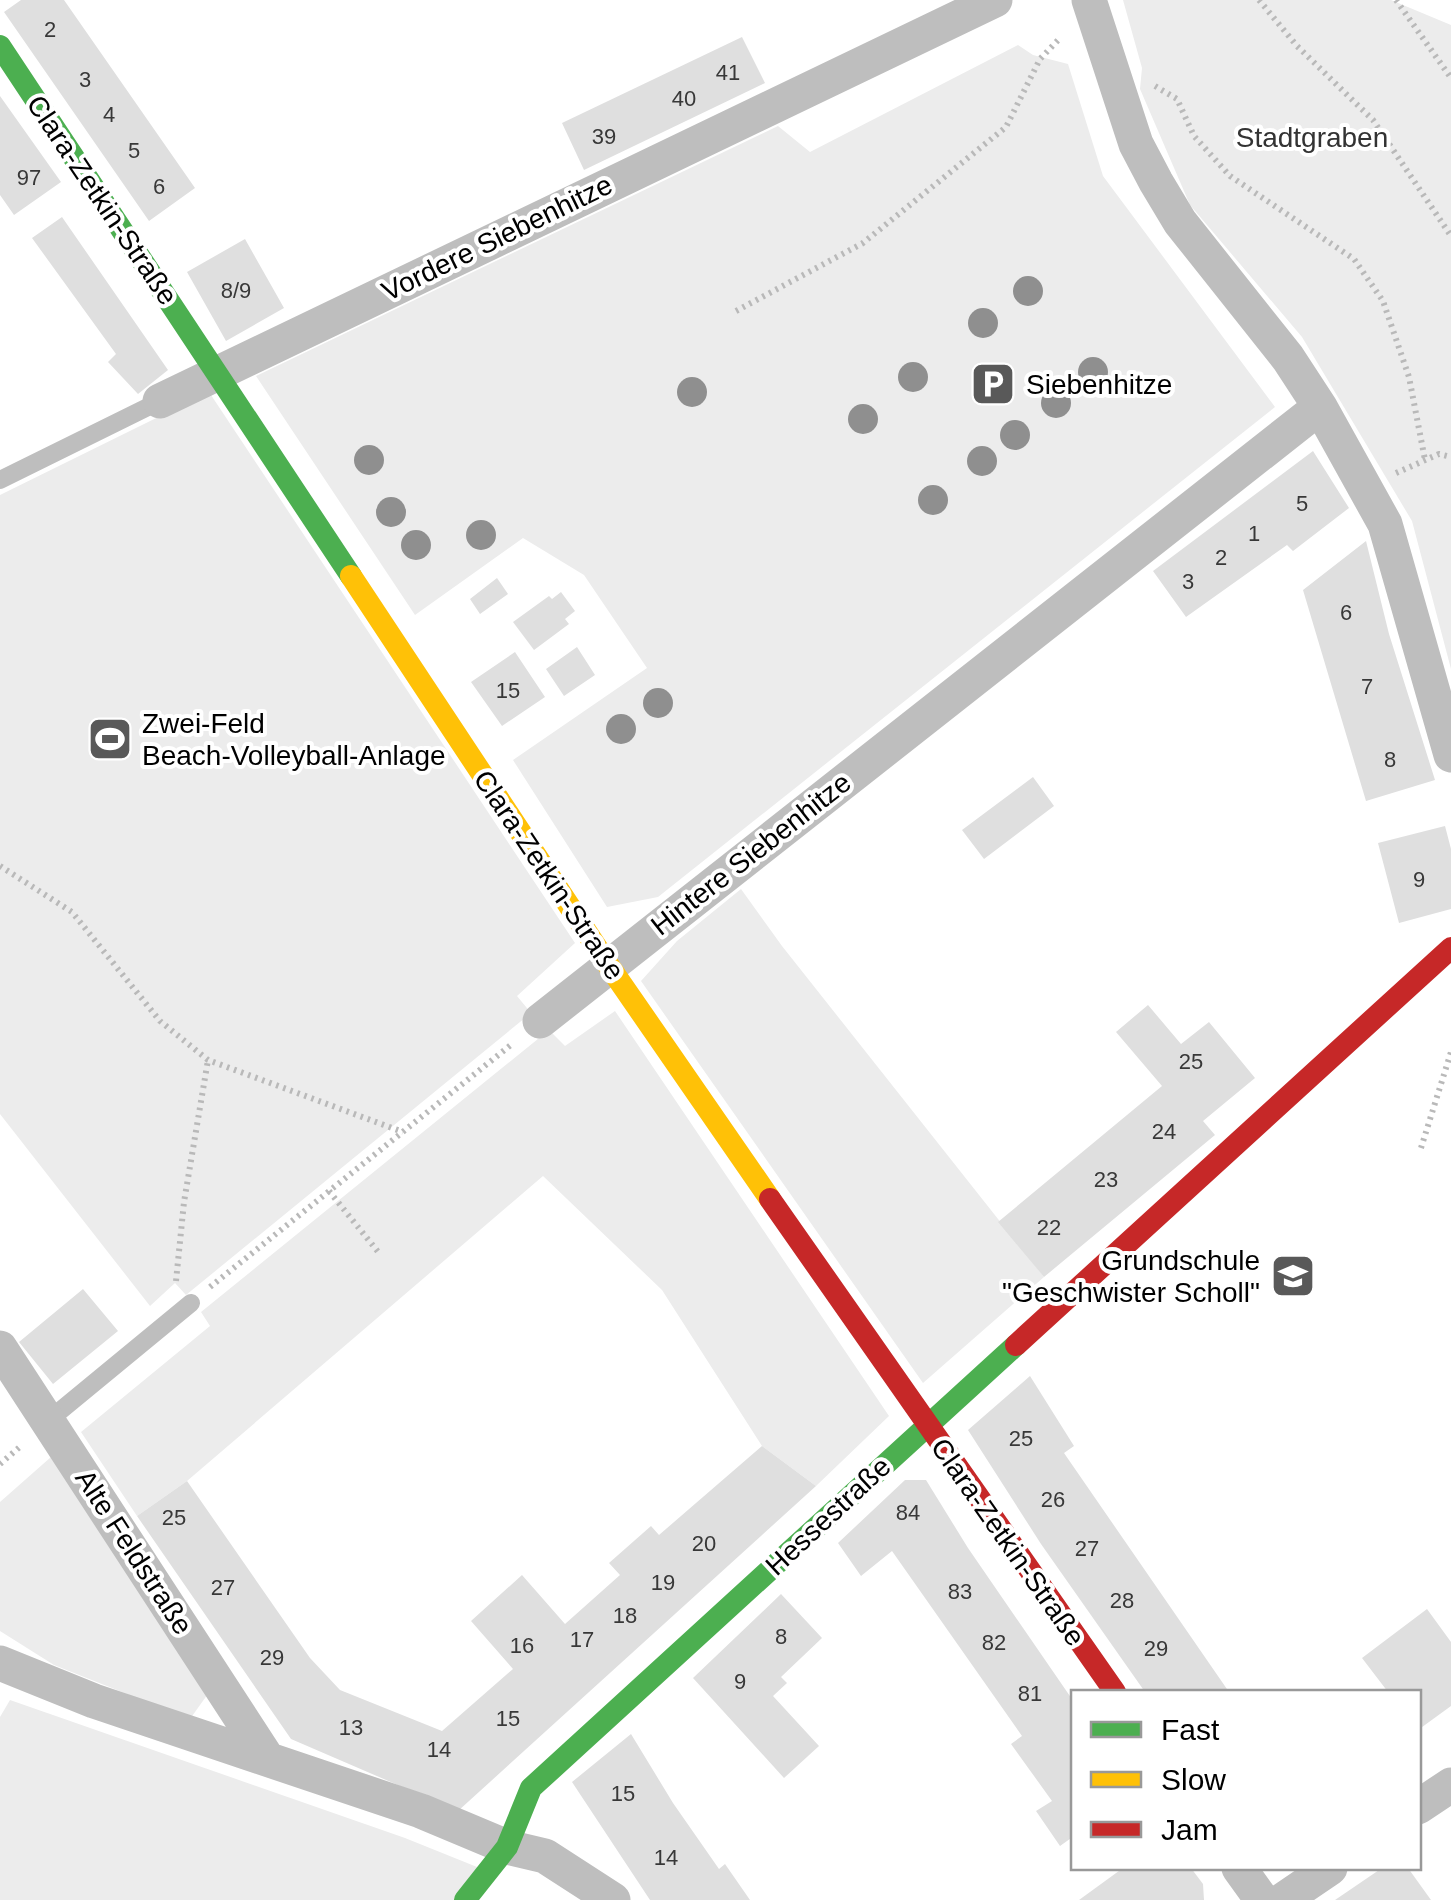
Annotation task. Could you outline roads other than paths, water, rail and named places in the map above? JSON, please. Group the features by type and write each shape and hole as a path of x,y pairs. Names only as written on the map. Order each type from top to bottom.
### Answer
{"street":[{"name":"Vordere Siebenhitze","path":"160,401 995,0"},
{"path":"1089,0 1136,144 1180,222 1288,358 1320,407 1384,524 1451,755"},
{"name":"Clara-Zetkin-Straße","path":"0,46 609,966 1114,1690"},
{"name":"Hintere Siebenhitze","path":"540,1022 1320,407"},
{"name":"Hessestraße","path":"464,1900 507,1847 532,1788 1451,948"},
{"name":"Alte Feldstraße","path":"0,1348 267,1758"},
{"path":"0,1663 94,1701 421,1811 507,1847 545,1856 613,1900"},
{"path":"1421,1806 1451,1785"},
{"path":"1240,1870 1262,1900"},
{"path":"1283,1900 1327,1870"}],"lane":[{"name":"Vordere Siebenhitze","path":"0,480 160,401"},
{"path":"49,1420 191,1303"}],"place":[{"name":"Siebenhitze","path":"993,384"},
{"name":"Zwei-Feld Beach-Volleyball-Anlage","path":"110,739"},
{"name":"Grundschule \"Geschwister Scholl\"","path":"1293,1276"}],"park label":[{"name":"Stadtgraben","path":"1312,137"}]}
